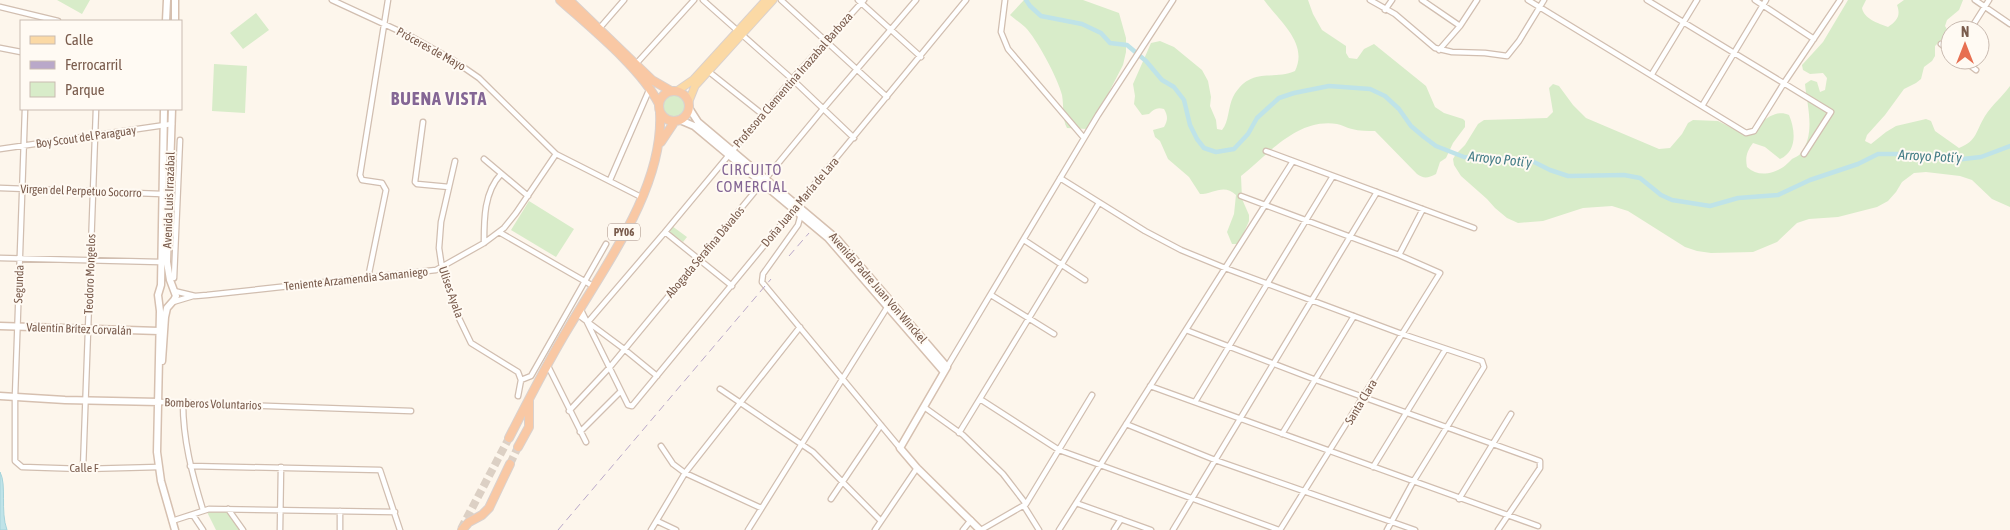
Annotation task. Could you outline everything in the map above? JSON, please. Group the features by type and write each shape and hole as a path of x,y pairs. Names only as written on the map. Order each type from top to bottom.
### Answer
{"highway":[{"name":"PY06","path":"560,0 597,30"},
{"name":"PY06","path":"569,0 634,66 656,83 684,94 689,104 686,116 678,121 659,146"},
{"name":"PY06","path":"509,438 629,223 652,172 659,146 659,104 634,66"},
{"path":"659,104 662,96 674,91"},
{"path":"660,113 666,119 678,121"},
{"name":"PY06","path":"518,447 529,426 529,400"},
{"path":"463,529 489,508 510,464"}],"main road":[{"path":"166,20 167,0"},
{"path":"175,0 175,20"},
{"path":"689,104 693,90 766,0"},
{"path":"674,91 694,80 773,0"},
{"name":"Avenida Padre Juan Von Winckel","path":"689,104 698,122 764,180 844,245 946,370"},
{"name":"Avenida Luis Irrazábal","path":"164,110 160,290 158,295 159,402 157,452 163,492 175,530"},
{"name":"Avenida Luis Irrazábal","path":"159,382 165,317 176,296 169,276 167,262 172,110"},
{"name":"Avenida Padre Juan Von Winckel","path":"678,121 694,126 731,152"},
{"name":"Avenida Padre Juan Von Winckel","path":"796,206 801,214 838,247 946,370"},
{"path":"160,290 168,287 174,290"},
{"path":"159,300 162,303 171,303"},
{"name":"Valentín Brítez Corvalán","path":"0,326 159,331"},
{"path":"946,370 900,448 917,468 981,530"},
{"name":"Bomberos Voluntarios","path":"0,396 86,401 159,402"}],"street":[{"name":"Próceres de Mayo","path":"332,0 430,46 470,70 556,154 642,197"},
{"path":"368,278 386,190 382,183 362,180 360,175 388,0"},
{"path":"597,30 624,0"},
{"path":"634,66 694,0"},
{"path":"703,0 792,78 854,138"},
{"path":"781,0 887,97"},
{"name":"Abogada Serafina Dávalos","path":"570,411 610,367 823,109 916,0"},
{"name":"Doña Juana María de Lara","path":"621,391 628,405 634,405 966,0"},
{"path":"1005,0 1001,32 1008,48 1084,138"},
{"path":"946,370 1084,138 1134,58 1174,0"},
{"path":"1370,0 1395,14 1435,48 1452,52 1507,56 1519,41 1544,0"},
{"path":"1385,10 1392,0"},
{"path":"1422,0 1460,26"},
{"path":"1440,50 1460,26 1477,0"},
{"path":"1528,0 1746,132 1754,131 1840,0"},
{"path":"1647,0 1831,112 1804,154"},
{"path":"1652,74 1697,0"},
{"path":"1755,0 1814,39"},
{"path":"1702,106 1766,0"},
{"path":"1975,0 2010,24"},
{"path":"1976,20 1989,0"},
{"path":"861,1 920,57"},
{"name":"Profesora Clementina Irrazabal Barboza","path":"588,322 666,232 792,78 861,1"},
{"path":"0,7 54,20"},
{"path":"0,48 20,52"},
{"path":"708,72 762,114"},
{"path":"610,180 650,88"},
{"name":"Segunda","path":"14,459 25,110"},
{"name":"Teodoro Mongelos","path":"83,469 96,110"},
{"path":"423,122 414,182 417,184 449,187"},
{"name":"Boy Scout del Paraguay","path":"0,149 172,124"},
{"path":"174,278 180,140"},
{"path":"1266,150 1474,228"},
{"name":"Teniente Arzamendia Samaniego","path":"195,296 432,271 442,268 499,232 510,222 556,154"},
{"path":"484,158 528,196"},
{"name":"Ulises Ayala","path":"456,161 439,234 442,268 458,314 472,343 518,372 521,380"},
{"path":"1059,530 1293,161"},
{"path":"484,242 487,202 496,179 502,174"},
{"path":"1194,402 1333,176"},
{"path":"1060,178 1145,231 1225,268 1445,350 1482,361 1484,365 1413,482 1387,530"},
{"name":"Virgen del Perpetuo Socorro","path":"0,188 162,194"},
{"path":"1173,530 1310,300 1377,192"},
{"path":"1241,196 1399,255 1423,209"},
{"path":"959,433 1099,203"},
{"path":"169,204 178,204"},
{"path":"801,214 798,225 763,274 764,284 900,448"},
{"path":"499,232 593,286"},
{"path":"666,232 732,286"},
{"path":"1024,240 1085,280"},
{"path":"518,396 521,380 531,376 606,244"},
{"name":"Santa Clara","path":"1280,530 1440,273 1399,255"},
{"path":"0,258 160,262"},
{"path":"174,290 195,296"},
{"path":"991,295 1054,334"},
{"path":"171,303 195,296"},
{"path":"748,530 888,306"},
{"path":"579,311 588,322 621,391 580,432"},
{"path":"1282,434 1354,316"},
{"path":"588,322 657,376"},
{"path":"651,530 685,473 800,327"},
{"path":"1186,330 1363,398 1541,463 1540,468 1498,530"},
{"path":"1373,467 1445,350"},
{"path":"548,366 586,442"},
{"path":"1150,386 1538,526"},
{"path":"720,389 813,452 880,520"},
{"path":"1039,530 1024,506 1092,395"},
{"path":"980,399 1059,450 1280,530"},
{"name":"Bomberos Voluntarios","path":"159,402 411,411"},
{"path":"183,403 184,435 190,466 203,510"},
{"path":"924,407 959,433 1003,474 1026,504"},
{"path":"1459,499 1511,414"},
{"path":"1126,424 1216,460 1306,490 1415,530"},
{"path":"831,500 881,425"},
{"path":"661,446 666,456 685,473 761,508"},
{"name":"Calle F","path":"14,459 16,464 22,467 83,469 159,467"},
{"path":"190,466 380,470 400,530"},
{"path":"280,530 281,467"},
{"path":"875,530 917,468"},
{"path":"1076,503 1150,530"},
{"path":"981,530 1026,504"},
{"path":"228,509 243,530"},
{"path":"172,521 203,510 395,512"},
{"path":"340,511 340,530"},
{"path":"192,515 204,530"},
{"path":"964,530 971,520"},
{"path":"1114,530 1121,520"},
{"path":"657,521 676,530"}],"green space":[{"path":"57,0 90,0 82,14"},
{"path":"1024,0 1083,0 1119,13 1126,38 1126,52 1123,65 1092,125 1087,129 1067,128 1062,95 1052,70 1030,33 1010,15"},
{"path":"1264,0 1308,0 1322,30 1346,46 1346,53 1349,58 1357,59 1364,49 1374,44 1426,86 1435,107 1444,113 1463,119 1465,127 1453,143 1446,158 1440,162 1436,174 1426,177 1417,174 1375,131 1355,130 1337,124 1323,124 1296,132 1273,148 1241,176 1242,199 1249,215 1249,221 1239,244 1232,244 1227,232 1234,214 1236,195 1223,189 1200,194 1189,177 1168,159 1160,141 1155,137 1153,130 1164,127 1166,122 1167,116 1164,109 1157,108 1149,114 1142,115 1134,104 1133,84 1151,43 1160,41 1174,47 1202,70 1208,81 1211,97 1210,106 1216,120 1217,129 1222,130 1226,123 1233,97 1247,81 1262,76 1286,74 1295,71 1298,51 1295,42 1290,32"},
{"path":"1848,0 1866,0 1862,8 1863,12 1872,20 1888,27 1897,18 1899,12 1897,5 1904,0 1963,0 1959,10 1947,20 1940,20 1940,41 1935,46 1935,56 1932,61 1924,67 1921,79 1904,89 1867,135 1865,141 1871,144 1896,126 1926,119 1931,121 1935,131 1959,148 1973,139 1988,112 2010,86 2010,207 1992,199 1972,180 1960,176 1926,172 1914,173 1902,182 1888,201 1877,207 1838,217 1809,219 1797,223 1777,242 1753,252 1711,253 1685,247 1628,211 1612,206 1583,208 1543,221 1518,223 1507,218 1495,208 1461,176 1454,165 1453,159 1456,154 1465,145 1478,124 1484,120 1547,118 1553,112 1549,88 1553,84 1559,86 1573,105 1586,118 1659,149 1670,148 1682,134 1688,123 1693,120 1718,121 1740,132 1753,127 1770,116 1782,113 1789,115 1794,139 1790,151 1786,155 1780,159 1765,147 1753,143 1747,154 1747,167 1753,171 1762,174 1776,171 1799,155 1806,145 1809,119 1805,84 1811,80 1817,82 1820,92 1825,90 1827,78 1823,73 1810,74 1803,70 1802,65 1823,42"},
{"path":"256,13 269,30 243,49 230,33"},
{"path":"214,64 247,66 245,113 212,111"},
{"path":"674,92 683,96 687,105 683,114 674,118 665,114 661,105 665,96"},
{"path":"529,201 574,229 556,257 511,230"},
{"path":"672,226 687,237 683,242 668,231"},
{"path":"207,512 229,512 241,530 216,530"}],"water":[{"path":"0,472 3,484 4,515 7,530 0,530"}],"waterway":[{"name":"Arroyo Poti´y","path":"1026,0 1041,16 1082,24 1101,33 1110,43 1127,45 1146,61 1162,80 1174,87 1184,100 1190,125 1197,139 1204,148 1216,152 1234,149 1248,134 1257,118 1279,98 1329,86 1370,89 1385,96 1399,109 1411,126 1424,137 1436,146 1464,157 1530,160 1568,176 1624,175 1640,178 1661,195 1672,200 1710,206 1738,198 1778,195 1810,180 1858,164 1878,154 1905,154 1954,160 1981,157 2010,146"}],"tunnel":[{"path":"461,529 509,438"},
{"path":"510,464 518,447"}],"railway":[{"path":"789,256 809,233"},
{"path":"558,530 771,279"}],"district":[{"name":"BUENA VISTA","path":"439,98"},
{"name":"CIRCUITO COMERCIAL","path":"752,178"}]}
